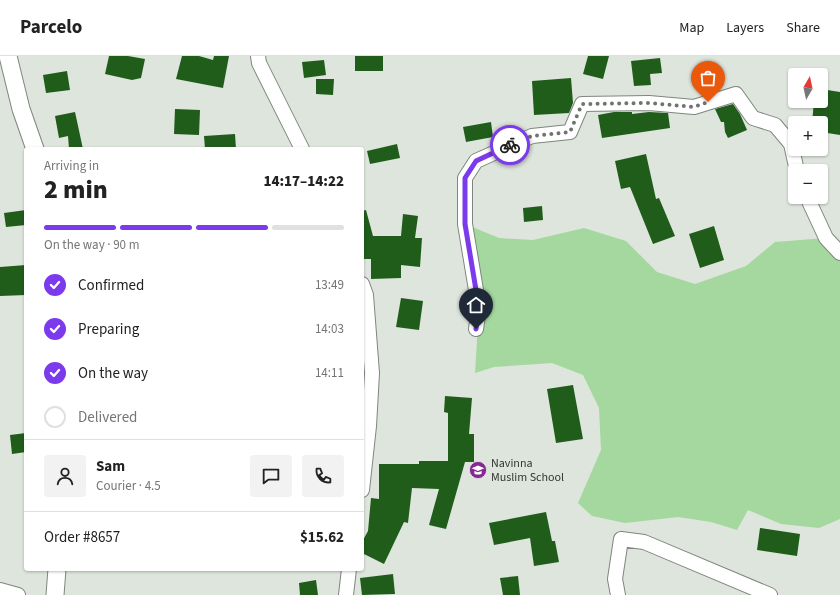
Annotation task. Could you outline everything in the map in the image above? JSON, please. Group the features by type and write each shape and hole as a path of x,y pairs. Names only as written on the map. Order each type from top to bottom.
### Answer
{"street":[{"path":"8,56 21,109 34,147"},
{"path":"258,56 259,62 300,144"},
{"path":"476,329 479,308 466,231 465,178 476,161 532,136 570,132 582,104 649,103 694,107 736,94 753,118 775,125 791,144 795,164"},
{"path":"810,204 826,238 840,253"},
{"path":"364,290 366,296 372,373 369,426 364,472"},
{"path":"618,595 615,579 621,539 644,542 770,595"},
{"path":"55,595 57,571"},
{"path":"346,595 349,571"},
{"path":"0,590 18,595"}],"green space":[{"path":"465,224 499,238 533,240 584,228 626,241 657,272 695,284 746,266 775,242 826,238 840,253 840,519 819,528 781,524 748,510 737,530 711,522 678,517 625,523 592,516 578,503 601,450 599,408 583,375 552,363 494,367 475,373 479,308"}],"building":[{"path":"109,56 128,56 145,59 141,78 132,80 105,74"},
{"path":"182,56 199,56 213,60 214,56 229,56 223,88 176,79"},
{"path":"355,56 383,56 383,71 355,71"},
{"path":"588,56 609,56 603,79 583,74"},
{"path":"660,58 662,73 650,74 651,85 634,86 631,61"},
{"path":"324,60 326,75 304,78 302,62"},
{"path":"67,71 70,90 46,93 43,75"},
{"path":"571,78 573,103 569,113 534,115 532,81"},
{"path":"316,79 334,79 333,95 316,94"},
{"path":"828,90 840,92 840,135 828,133 828,116 813,116 813,108 828,108"},
{"path":"733,104 740,114 747,130 728,138 725,132 724,122 721,122 715,109"},
{"path":"175,109 200,110 199,135 174,134"},
{"path":"75,112 83,147 69,147 68,136 59,138 55,116"},
{"path":"614,112 632,112 632,114 649,112 668,113 670,128 602,138 598,115"},
{"path":"491,122 493,137 466,142 463,127"},
{"path":"235,134 236,147 205,147 204,136"},
{"path":"397,144 400,158 370,164 367,151"},
{"path":"646,154 656,199 659,198 675,236 653,244 630,187 621,189 615,161"},
{"path":"542,206 543,220 524,222 523,208"},
{"path":"24,210 24,225 6,227 4,213"},
{"path":"364,210 366,210 373,236 401,236 403,214 418,216 415,238 422,238 420,267 401,265 401,278 371,279 371,259 364,259"},
{"path":"714,226 724,260 700,268 689,234"},
{"path":"24,265 24,295 0,296 0,267"},
{"path":"401,298 423,301 419,330 396,327"},
{"path":"573,385 583,439 556,443 547,389"},
{"path":"445,396 472,398 469,434 474,434 474,462 465,462 446,529 429,525 439,489 412,488 408,523 404,522 384,564 364,554 364,538 368,531 371,498 379,499 379,464 419,464 419,461 448,461 448,413 444,412"},
{"path":"24,433 24,452 12,454 10,435"},
{"path":"546,512 552,541 555,541 559,562 534,566 530,538 494,545 489,523"},
{"path":"760,528 800,534 797,556 757,550"},
{"path":"393,574 395,594 362,595 360,578"},
{"path":"518,576 520,595 503,595 500,578"},
{"path":"316,580 318,595 300,595 299,583"}],"way so far":[{"path":"510,145 532,136 570,132 582,104 649,103 694,107 708,102"}],"place":[{"name":"Navinna Muslim School","path":"478,470"}],"route":[{"path":"476,329 479,308 465,224 465,178 476,161 510,145"}]}
